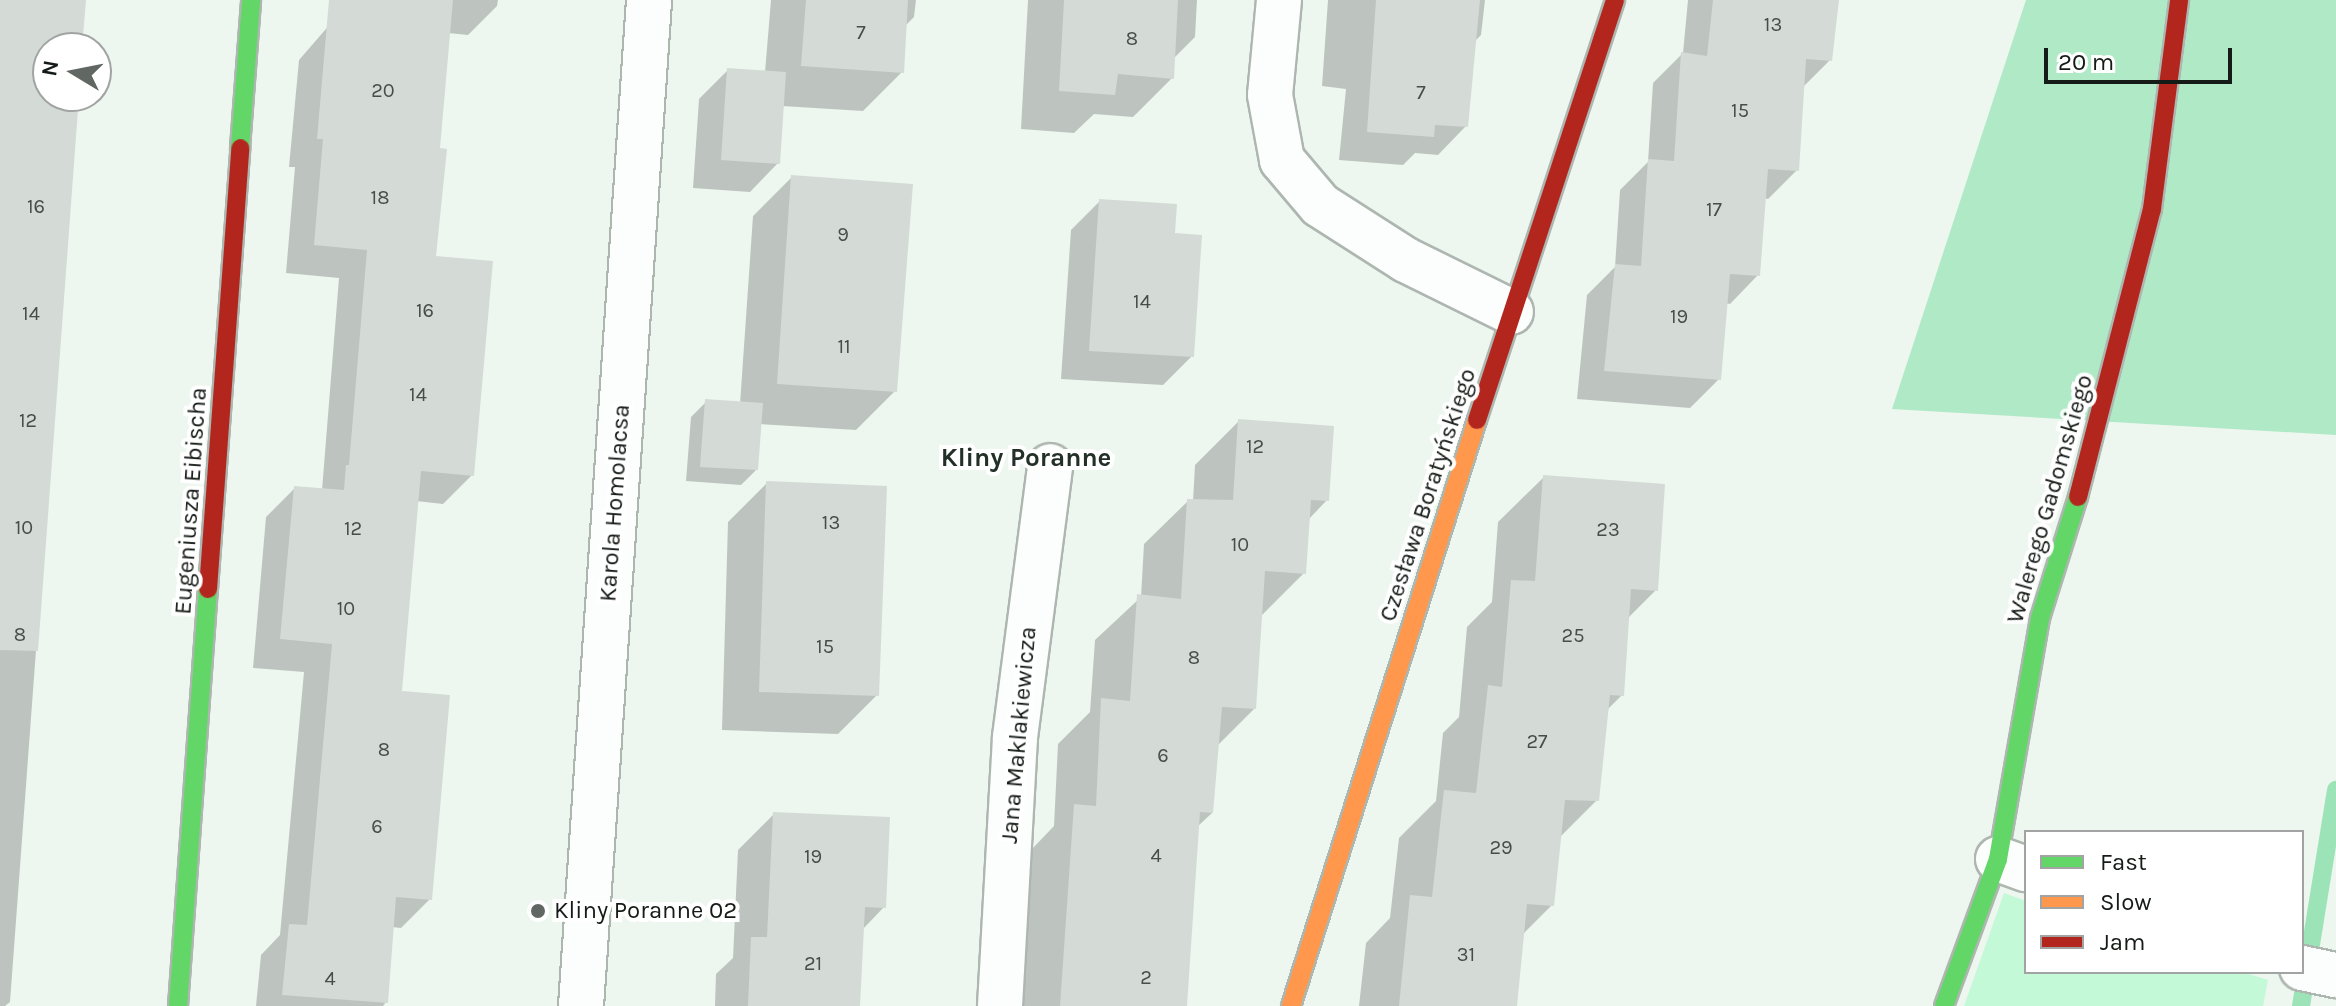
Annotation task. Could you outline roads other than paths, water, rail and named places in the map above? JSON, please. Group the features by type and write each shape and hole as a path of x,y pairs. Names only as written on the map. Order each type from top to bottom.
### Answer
{"street":[{"name":"Eugeniusza Eibischa","path":"178,1006 251,0"},
{"name":"Karola Homolacsa","path":"581,1006 649,0"},
{"path":"1279,0 1270,95 1282,160 1320,205 1406,260 1511,312"},
{"name":"Czesława Boratyńskiego","path":"1291,1006 1511,312 1615,0"},
{"name":"Walerego Gadomskiego","path":"1944,1006 2012,864 2040,618 2078,497 2152,209 2179,0"},
{"name":"Jana Maklakiewicza","path":"1000,1006 1015,737 1050,466"},
{"path":"2304,968 2336,975"}],"waterway":[{"path":"2301,1006 2336,790"}],"place":[{"name":"Kliny Poranne 02","path":"538,911"}],"district":[{"name":"Kliny Poranne","path":"1026,458"}]}
